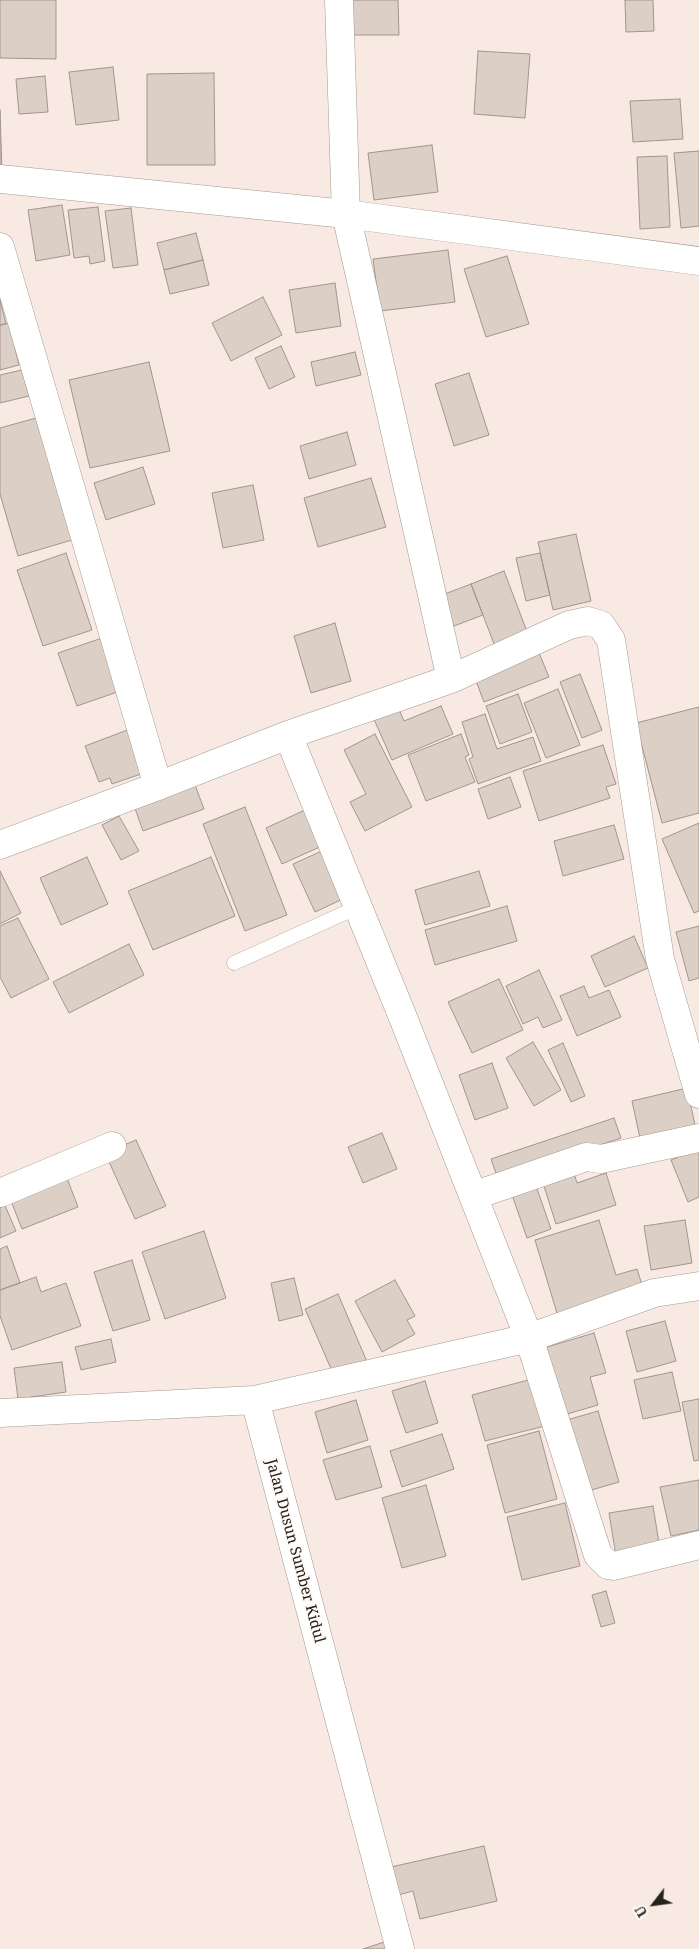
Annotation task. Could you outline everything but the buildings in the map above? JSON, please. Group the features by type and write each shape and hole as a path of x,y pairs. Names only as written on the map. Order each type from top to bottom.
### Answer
{"street":[{"path":"339,0 346,214 451,679"},
{"path":"0,179 346,214 699,261"},
{"path":"0,247 158,786"},
{"path":"0,845 288,735 451,679 570,625 588,620 601,625 610,640 660,959 699,1094"},
{"path":"288,735 529,1338 594,1545 602,1562 608,1566 614,1566 699,1545"},
{"path":"473,1196 586,1157 601,1159 699,1138"},
{"path":"0,1193 112,1146"},
{"path":"0,1412 255,1400 529,1338 654,1293 699,1286"},
{"name":"Jalan Dusun Sumber Kidul","path":"255,1400 400,1949"}],"lane":[{"path":"234,963 358,907"}]}
